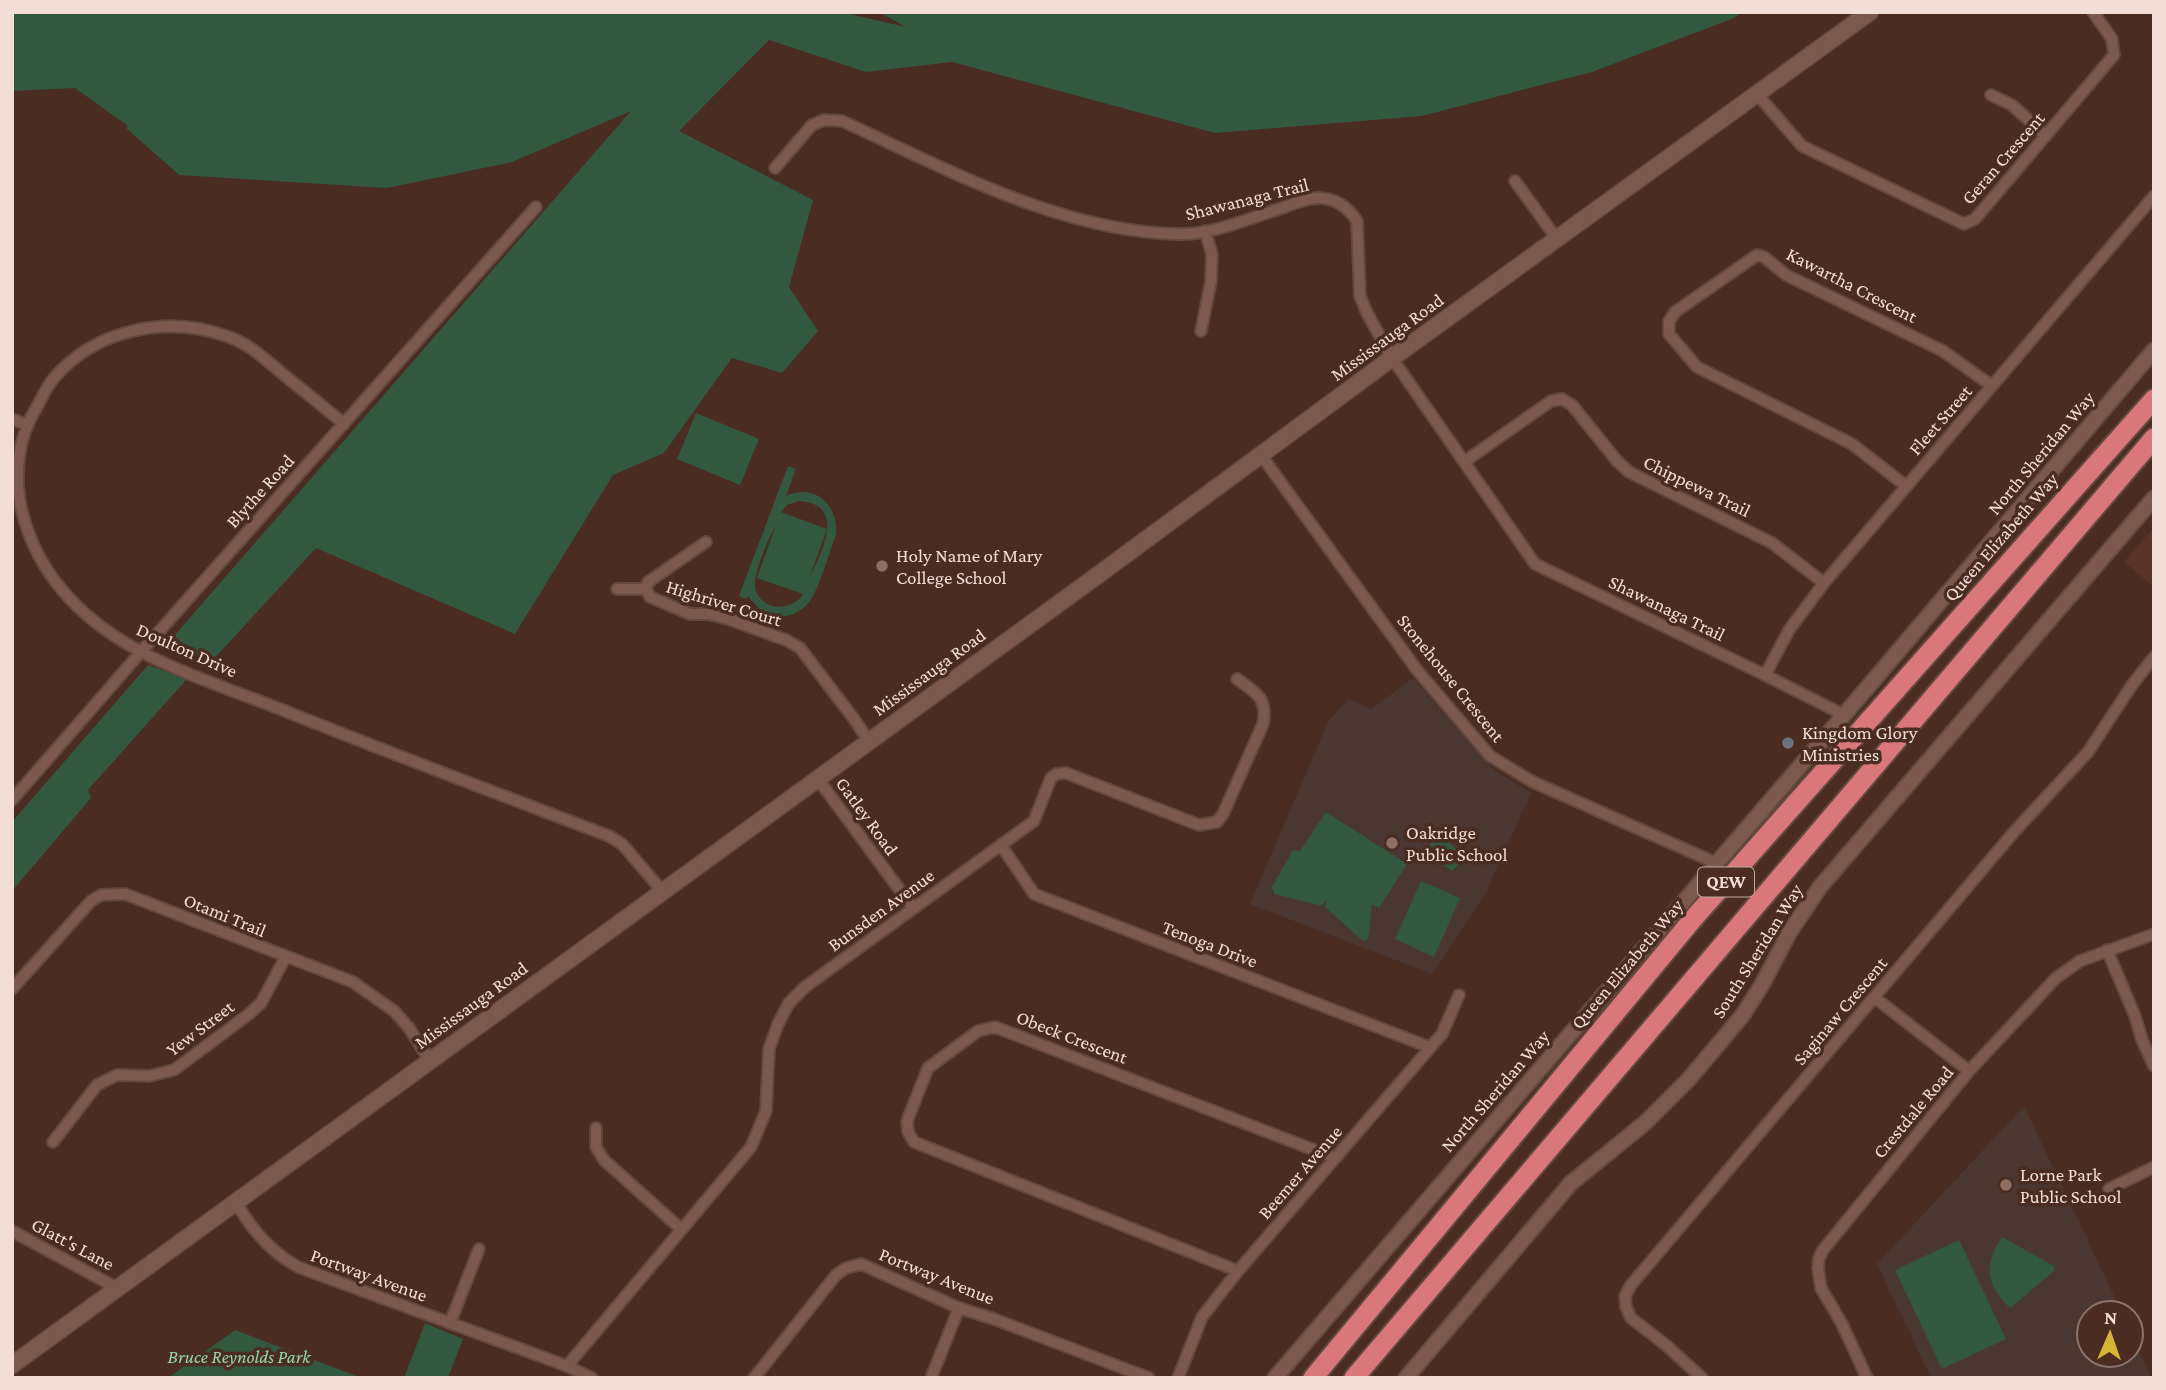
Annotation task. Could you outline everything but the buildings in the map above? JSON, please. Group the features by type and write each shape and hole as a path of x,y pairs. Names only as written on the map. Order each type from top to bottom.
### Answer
{"highway":[{"name":"Queen Elizabeth Way","path":"1313,1378 1693,919 2154,399"},
{"name":"QEW","path":"1354,1378 2154,438"}],"main road":[{"name":"Mississauga Road","path":"12,1365 1870,12"}],"street":[{"name":"Geran Crescent","path":"1757,93 1802,146 1964,224 1975,219 2114,55 2112,39 2093,12"},
{"path":"1992,95 2012,105 2046,136"},
{"name":"Shawanaga Trail","path":"775,168 812,125 824,120 842,121 1004,194 1108,226 1182,234 1205,231 1318,197 1341,203 1357,220 1360,296 1392,358 1535,564 1844,715"},
{"path":"1516,181 1557,239"},
{"name":"Fleet Street","path":"1765,675 1789,630 1824,583 2154,196"},
{"name":"Blythe Road","path":"12,800 537,207"},
{"path":"1201,331 1211,281 1212,254 1205,231"},
{"name":"Kawartha Crescent","path":"1906,486 1852,444 1696,367 1669,334 1669,321 1675,312 1757,255 1764,257 1786,275 1943,351 1992,386"},
{"name":"Doulton Drive","path":"344,424 248,346 228,336 203,330 148,327 123,334 95,345 69,363 52,380 27,425 19,456 18,479 29,537 64,593 100,625 140,653 363,743 609,836 622,844 663,892"},
{"name":"North Sheridan Way","path":"1275,1378 2154,350"},
{"name":"Chippewa Trail","path":"1464,462 1551,401 1562,399 1572,405 1629,472 1772,543 1824,583"},
{"path":"12,419 27,425"},
{"name":"Stonehouse Crescent","path":"1261,455 1417,670 1490,755 1533,782 1716,863"},
{"name":"South Sheridan Way","path":"1406,1378 1571,1183 1635,1132 1689,1079 1742,1016 1789,933 1820,887 2154,498"},
{"name":"Highriver Court","path":"706,541 648,582 646,589 650,597 690,614 708,614 728,619 786,640 800,648 869,741"},
{"path":"617,589 646,589"},
{"name":"Saginaw Crescent","path":"1702,1378 1631,1318 1625,1296 1631,1285 2013,833 2088,752 2154,657"},
{"name":"Bunsden Avenue","path":"567,1366 751,1147 766,1111 769,1049 789,1003 805,987 1034,821 1051,778 1056,774 1066,773 1199,825 1217,822 1263,724 1265,713 1259,694 1237,679"},
{"name":"Gatley Road","path":"818,779 913,908"},
{"name":"Tenoga Drive","path":"1001,845 1034,894 1429,1047"},
{"name":"Otami Trail","path":"12,989 91,901 101,895 125,894 353,982 394,1011 409,1028 430,1061"},
{"name":"Crestdale Road","path":"1867,1378 1842,1324 1821,1288 1819,1258 1969,1071 2056,978 2080,961 2154,934"},
{"path":"2107,950 2154,1066"},
{"name":"Yew Street","path":"53,1142 97,1085 117,1075 149,1076 174,1070 249,1014 261,1003 285,958"},
{"name":"Beemer Avenue","path":"1178,1378 1202,1317 1238,1271 1442,1034 1460,995"},
{"path":"1874,997 1969,1071"},
{"name":"Obeck Crescent","path":"1238,1271 914,1142 908,1132 907,1121 928,1068 978,1031 995,1027 1335,1158"},
{"path":"596,1128 596,1147 604,1160 681,1229"},
{"path":"2109,1189 2154,1167"},
{"name":"Portway Avenue","path":"236,1202 245,1219 279,1257 298,1267 567,1366 592,1378"},
{"name":"Glatt's Lane","path":"12,1231 117,1288"},
{"path":"450,1323 480,1248"},
{"name":"Portway Avenue","path":"754,1378 836,1275 846,1268 861,1264 959,1308 1149,1378"},
{"path":"932,1378 959,1308"}],"shaded area":[{"path":"2154,527 2154,587 2124,562"},
{"name":"Oakridge Public School","path":"1413,678 1494,770 1531,793 1485,894 1432,974 1250,904 1329,720 1349,699 1371,709"},
{"name":"Lorne Park Public School","path":"2024,1106 2115,1299 2075,1299 2075,1369 2145,1369 2145,1363 2152,1378 1931,1378 1877,1264"}],"green space":[{"path":"12,12 840,12 906,27 879,12 1742,12 1734,18 1592,72 1422,116 1215,133 952,62 866,72 769,40 679,131 813,200 789,287 818,331 782,373 732,358 664,453 613,475 515,634 316,548 211,662 167,644 631,111 512,162 387,188 179,175 126,128 128,126 75,88 12,91"},
{"path":"696,413 759,439 740,485 677,459"},
{"path":"788,466 796,469 786,496 806,492 823,499 834,515 836,524 836,535 816,591 804,607 781,617 766,613 748,596 746,599 739,596","holes":["799,501 814,504 823,511 827,529 781,512 787,505","776,525 757,578 803,594 794,603 778,607 764,602 755,587 759,564","827,529 824,544 809,579"]},
{"path":"148,665 187,679 88,790 91,798 12,891 12,822"},
{"path":"1326,812 1407,864 1379,908 1372,904 1368,939 1363,941 1325,907 1327,899 1322,906 1274,894 1272,887 1293,850 1300,851"},
{"path":"1438,834 1466,856 1452,871 1434,858 1433,849 1429,846"},
{"path":"1421,881 1460,898 1434,957 1395,939"},
{"path":"2002,1237 2054,1266 2054,1271 2010,1308 1996,1291 1990,1274 1992,1257"},
{"path":"1959,1240 2006,1339 1942,1369 1895,1270"},
{"path":"425,1323 463,1339 448,1378 404,1378"},
{"name":"Bruce Reynolds Park","path":"235,1330 362,1378 168,1378"}],"place":[{"name":"Holy Name of Mary College School","path":"882,566"},
{"name":"Kingdom Glory Ministries","path":"1788,743"},
{"name":"Oakridge Public School","path":"1392,843"},
{"name":"Lorne Park Public School","path":"2006,1185"}]}
